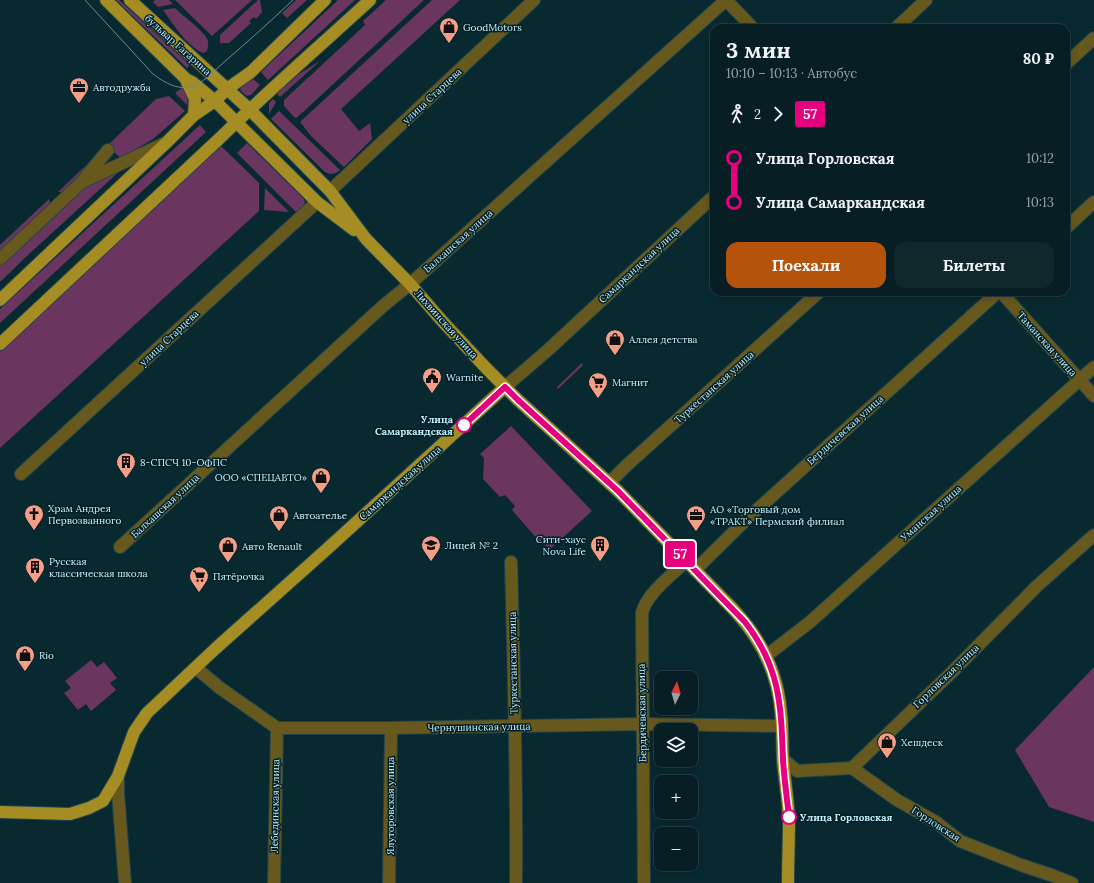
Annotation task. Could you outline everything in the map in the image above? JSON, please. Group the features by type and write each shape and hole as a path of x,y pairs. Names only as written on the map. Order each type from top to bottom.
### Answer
{"main road":[{"name":"бульвар Гагарина","path":"106,0 186,79 192,82 215,101 237,122 317,202 366,239"},
{"name":"бульвар Гагарина","path":"130,0 249,109 330,191 366,239"},
{"path":"0,300 194,115 215,101 227,89 251,72 324,0"},
{"path":"0,344 237,122 249,109 270,92 370,0"},
{"name":"бульвар Гагарина","path":"186,79 195,98 194,115"},
{"name":"Лихвинская улица","path":"366,239 410,284 443,322 505,387 610,483 691,565 745,622 758,641 766,656 778,690 789,817 788,883"},
{"name":"Самаркандская улица","path":"0,812 70,814 89,808 103,800 118,776 134,732 143,718 505,387"}],"street":[{"name":"улица Старцева","path":"330,191 534,0"},
{"path":"726,0 749,24"},
{"name":"Балхашская улица","path":"120,547 383,306 410,284 726,0"},
{"path":"900,24 926,0"},
{"path":"1070,60 1094,38"},
{"path":"82,182 166,143"},
{"path":"0,259 82,182 108,150"},
{"name":"Самаркандская улица","path":"505,387 548,350 710,200"},
{"name":"улица Старцева","path":"21,474 317,202"},
{"path":"1070,224 1094,202"},
{"name":"Туркестанская улица","path":"610,483 632,460 815,296"},
{"name":"Бердичевская улица","path":"644,883 642,613 644,605 651,595 691,565 749,517 995,296"},
{"name":"Таманская улица","path":"1003,296 1094,396"},
{"name":"Уманская улица","path":"766,656 810,622 1094,367"},
{"name":"Горловская улица","path":"852,768 952,672 1036,586 1094,535"},
{"name":"Туркестанская улица","path":"511,562 515,672 514,726 517,789 516,883"},
{"path":"196,668 220,688 277,728"},
{"name":"Чернушинская улица","path":"277,728 391,728 643,724 782,726"},
{"name":"Лебединская улица","path":"274,883 277,728"},
{"name":"Ялуторовская улица","path":"390,883 391,728"},
{"path":"783,759 797,771 852,768"},
{"name":"Горловская","path":"852,768 898,800 936,822 960,841 1072,883"},
{"path":"118,776 125,883"}],"shaded area":[{"path":"116,0 119,0 190,65 187,68"},
{"path":"155,0 169,0 173,4 158,7 153,2"},
{"path":"175,0 252,0 212,36"},
{"path":"258,0 260,0 262,12 256,19 254,17 249,21 251,23 229,43 220,43 220,35"},
{"path":"296,0 307,0 287,18 282,13"},
{"path":"338,0 355,0 268,80 261,72"},
{"path":"386,0 424,0 303,112 296,118 294,117 284,106 284,100 365,25 363,21"},
{"path":"432,0 460,0 341,109 359,131 370,123 372,139 344,167 311,136 300,122"},
{"path":"175,8 204,34 208,40 208,48 206,52 203,53 191,45 163,10"},
{"path":"318,62 280,97 276,93 299,74"},
{"path":"251,77 260,85 251,95 247,96 241,91 240,86"},
{"path":"182,88 187,95 187,105 175,93"},
{"path":"169,96 185,111 153,139 121,158 111,150 109,144 156,99"},
{"path":"273,99 276,102 269,114 269,103"},
{"path":"279,111 340,170 333,174 325,172 271,119"},
{"path":"200,125 206,132 0,323 0,309"},
{"path":"247,143 304,199 304,207 298,214 237,153"},
{"path":"221,146 259,183 259,211 0,448 0,351"},
{"path":"100,152 99,156 66,190 58,192"},
{"path":"122,169 0,282 0,266 85,187"},
{"path":"265,188 289,212 264,210"},
{"path":"49,199 50,203 48,206 0,251 0,245"},
{"path":"582,363 583,365 558,389 557,387"},
{"path":"511,426 592,511 550,549 539,541 512,510 515,506 505,495 500,497 483,479 484,458 480,454"},
{"path":"91,660 97,667 104,662 117,678 110,683 116,690 91,711 86,704 78,710 64,693 71,688 65,681"},
{"path":"1094,667 1094,822 1049,807 1015,750"}],"tram line":[{"path":"85,0 153,74 173,86 184,88 195,85 206,78 293,0"}],"bus line":[{"name":"57","path":"464,425 505,387 618,491 745,622 766,656 778,690 789,817"}],"place":[{"name":"GoodMotors","path":"449,44"},
{"name":"Автодружба","path":"79,104"},
{"name":"Аллея детства","path":"615,356"},
{"name":"Warnite","path":"432,394"},
{"name":"Магнит","path":"598,399"},
{"name":"Улица Самаркандская","path":"464,425"},
{"name":"8-СПСЧ 10-ОФПС","path":"126,479"},
{"name":"ООО «СПЕЦАВТО»","path":"321,494"},
{"name":"Храм Андрея Первозванного","path":"34,531"},
{"name":"Автоателье","path":"279,532"},
{"name":"АО «Торговый дом «ТРАКТ» Пермский филиал","path":"696,532"},
{"name":"Лицей № 2","path":"431,562"},
{"name":"Сити-хаус Nova Life","path":"600,562"},
{"name":"Авто Renault","path":"228,563"},
{"name":"Русская классическая школа","path":"35,584"},
{"name":"Пятёрочка","path":"199,593"},
{"name":"Rio","path":"25,672"},
{"name":"Хешдеск","path":"887,759"},
{"name":"Улица Горловская","path":"789,817"}]}
